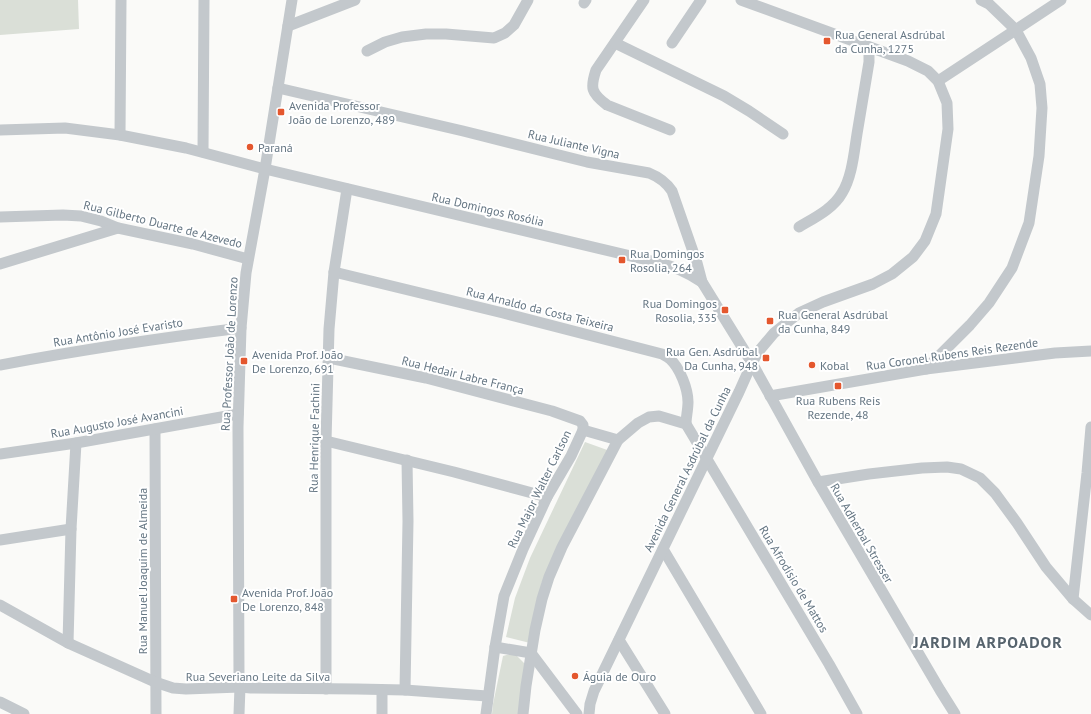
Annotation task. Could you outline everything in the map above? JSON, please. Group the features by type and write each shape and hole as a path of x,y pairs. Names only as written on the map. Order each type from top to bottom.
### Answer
{"street":[{"path":"120,136 121,0"},
{"path":"203,152 204,0"},
{"name":"Rua Professor João de Lorenzo","path":"239,714 238,414 241,328 248,259 265,169 292,0"},
{"path":"288,26 355,0"},
{"path":"367,51 385,42 402,37 426,34 494,38 505,33 514,25 528,0"},
{"path":"644,0 596,70 592,81 593,90 597,98 606,105 670,130"},
{"path":"672,43 701,0"},
{"name":"Avenida General Asdrúbal da Cunha","path":"589,714 594,691 758,352 774,333 799,313 823,302 873,284 892,274 913,257 925,241 936,214 948,129 947,103 938,81 928,71 908,61 741,0"},
{"path":"926,369 970,325 989,303 1012,268 1029,223 1039,156 1042,108 1040,84 1031,58 1016,30 989,4 981,0"},
{"path":"938,81 1061,0"},
{"path":"615,43 724,96 783,134"},
{"path":"799,227 835,202 842,194 848,182 869,62 869,47"},
{"name":"Rua Juliante Vigna","path":"278,88 463,131 587,162 649,173 659,177 672,190 702,282 752,363"},
{"name":"Rua Domingos Rosólia","path":"0,130 65,128 186,148 347,189 660,263 688,273 702,282"},
{"name":"Rua Henrique Fachini","path":"326,688 326,441 329,330 334,272 347,189"},
{"name":"Rua Gilberto Duarte de Azevedo","path":"0,217 63,215 80,216 110,224 118,228 193,244 248,259"},
{"path":"0,264 118,228"},
{"name":"Rua Arnaldo da Costa Teixeira","path":"334,272 503,313 662,354 670,359 675,365 684,382 688,403 686,424"},
{"name":"Rua Antônio José Evaristo","path":"0,365 161,338 241,328"},
{"name":"Rua Coronel Rubens Reis Rezende","path":"770,396 926,369 1055,353 1091,351"},
{"name":"Rua Hedair Labre França","path":"329,358 426,378 552,411 580,421 583,425 583,430"},
{"name":"Rua Adherbal Stresser","path":"752,363 818,482 955,714"},
{"name":"Rua Augusto José Avancini","path":"0,454 76,443 238,414"},
{"path":"523,714 534,630 549,577 562,547 618,440 638,422 649,417 659,416 686,424 707,458"},
{"path":"1073,599 1091,427"},
{"name":"Rua Manuel Joaquim de Almeida","path":"155,429 156,714"},
{"name":"Rua Major Walter Carlson","path":"486,714 495,647 504,596 523,549 548,497 571,456 583,430 618,440"},
{"path":"326,441 407,460 548,497"},
{"path":"68,643 71,529 76,443"},
{"name":"Rua Afrodísio de Mattos","path":"707,458 857,714"},
{"path":"405,690 408,521 407,460"},
{"path":"818,482 870,474 922,468 947,467 961,469 980,478 995,493 1046,567 1073,599 1091,615"},
{"path":"0,540 71,529"},
{"path":"663,549 761,714"},
{"name":"Rua Severiano Leite da Silva","path":"0,605 68,643 155,682 173,688 186,690 240,687 405,690 488,696"},
{"path":"619,640 666,714"},
{"path":"495,647 530,653 576,714"},
{"path":"382,690 382,714"},
{"path":"0,702 24,714"}],"shaded area":[{"path":"0,0 78,0 79,29 0,35"},
{"path":"585,442 610,451 542,582 530,643 506,637 515,598 530,558"},
{"path":"514,653 525,664 519,714 492,714 503,656"}],"place":[{"name":"Rua General Asdrúbal da Cunha, 1275","path":"827,41"},
{"name":"Avenida Professor João de Lorenzo, 489","path":"281,112"},
{"name":"Paraná","path":"250,147"},
{"name":"Rua Domingos Rosolia, 264","path":"622,260"},
{"name":"Rua Domingos Rosolia, 335","path":"725,310"},
{"name":"Rua General Asdrúbal da Cunha, 849","path":"770,321"},
{"name":"Rua Gen. Asdrúbal Da Cunha, 948","path":"766,358"},
{"name":"Avenida Prof. João De Lorenzo, 691","path":"244,361"},
{"name":"Kobal","path":"812,365"},
{"name":"Rua Rubens Reis Rezende, 48","path":"838,386"},
{"name":"Avenida Prof. João De Lorenzo, 848","path":"234,599"},
{"name":"Águia de Ouro","path":"575,676"}],"district":[{"name":"JARDIM ARPOADOR","path":"988,642"}]}
